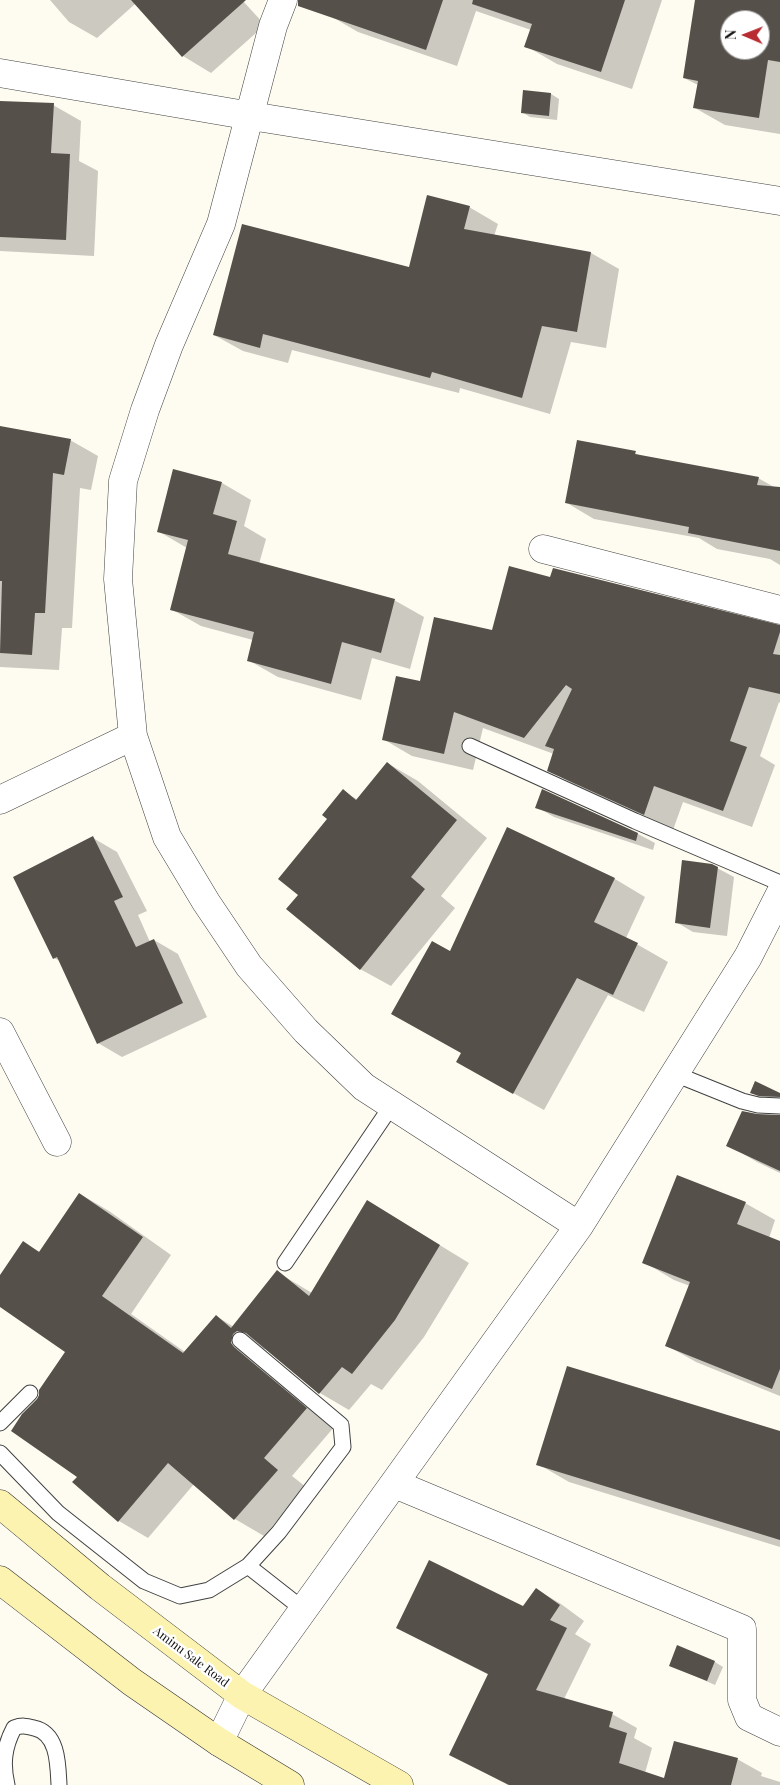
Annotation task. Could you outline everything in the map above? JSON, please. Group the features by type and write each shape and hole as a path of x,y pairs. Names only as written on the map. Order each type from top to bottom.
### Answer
{"street":[{"path":"282,0 273,26 251,116 221,224 169,345 145,410 123,481 118,579 133,736 167,837 206,902 249,966 306,1030 364,1087 580,1226"},
{"path":"0,73 251,116 780,201"},
{"path":"543,549 780,610"},
{"path":"0,800 133,736"},
{"path":"219,1742 242,1695 580,1226 748,957 780,894"},
{"path":"0,1032 58,1142"},
{"path":"395,1484 742,1629 742,1700 749,1717 780,1732"},
{"name":"Aminu Sale Road","path":"0,1504 100,1587 242,1695 399,1785"},
{"path":"0,1580 132,1682 219,1742 290,1785"}],"lane":[{"path":"470,746 635,821 780,883"},
{"path":"675,1074 742,1101 780,1106"},
{"path":"285,1263 392,1105"},
{"path":"0,1453 58,1513 144,1581 180,1596 209,1590 248,1566 279,1532 343,1447 341,1425 240,1340"},
{"path":"0,1423 30,1393"},
{"path":"248,1566 304,1610"},
{"path":"6,1785 3,1758 9,1737 14,1728 22,1725 38,1728 49,1736 56,1753 59,1785"}],"building":[{"path":"131,0 246,0 182,57"},
{"path":"298,0 443,0 426,50 298,6"},
{"path":"473,0 625,0 601,72 524,47 532,24 472,4"},
{"path":"695,0 780,0 780,62 768,60 759,118 693,108 698,81 683,78"},
{"path":"523,90 551,93 549,116 521,113"},
{"path":"0,101 54,103 51,153 70,154 66,240 0,237"},
{"path":"427,195 470,206 464,229 591,252 577,332 542,326 522,398 432,372 430,378 263,334 260,348 213,335 242,224 409,267"},
{"path":"0,426 71,439 64,475 53,473 45,613 35,613 32,655 0,653 2,581 0,581"},
{"path":"577,440 636,451 635,454 759,477 757,485 780,487 780,551 688,533 689,527 565,503"},
{"path":"173,469 222,482 213,514 237,521 228,554 395,599 381,653 342,642 331,684 247,661 254,632 170,610 188,540 157,532"},
{"path":"509,566 550,577 553,568 780,625 780,632 773,654 780,655 780,694 749,687 730,741 747,747 723,811 654,786 644,815 547,771 554,749 545,746 572,689 566,685 524,738 454,712 444,754 382,740 396,676 420,681 434,617 492,630"},
{"path":"387,762 457,820 411,877 425,889 360,970 286,909 298,895 278,879 327,819 322,815 343,789 356,800"},
{"path":"542,789 638,833 636,841 535,808"},
{"path":"507,827 615,878 594,922 638,943 613,995 577,978 513,1094 456,1062 461,1053 391,1014 432,941 450,951"},
{"path":"93,836 123,897 114,901 136,947 154,939 183,1003 97,1044 57,957 53,959 13,877"},
{"path":"682,860 712,864 718,867 710,928 675,923"},
{"path":"755,1081 780,1093 780,1097 759,1096 750,1093"},
{"path":"742,1111 780,1115 780,1171 726,1146"},
{"path":"677,1175 746,1202 737,1224 780,1241 780,1369 772,1389 665,1346 690,1282 642,1263"},
{"path":"79,1193 143,1237 102,1296 183,1353 216,1315 231,1328 277,1270 309,1296 367,1200 440,1245 395,1320 352,1374 342,1367 319,1394 246,1333 237,1331 233,1334 231,1343 234,1347 307,1408 264,1458 278,1470 234,1520 168,1463 118,1522 72,1482 77,1477 11,1431 22,1414 37,1399 39,1390 65,1352 0,1307 0,1275 23,1241 39,1252"},
{"path":"567,1366 780,1431 780,1540 536,1465"},
{"path":"429,1560 523,1606 536,1588 560,1605 550,1620 567,1628 536,1690 613,1712 609,1727 627,1733 619,1763 664,1778 674,1741 738,1758 731,1785 509,1785 449,1755 488,1674 396,1628"},
{"path":"677,1645 715,1661 707,1681 669,1666"}]}
